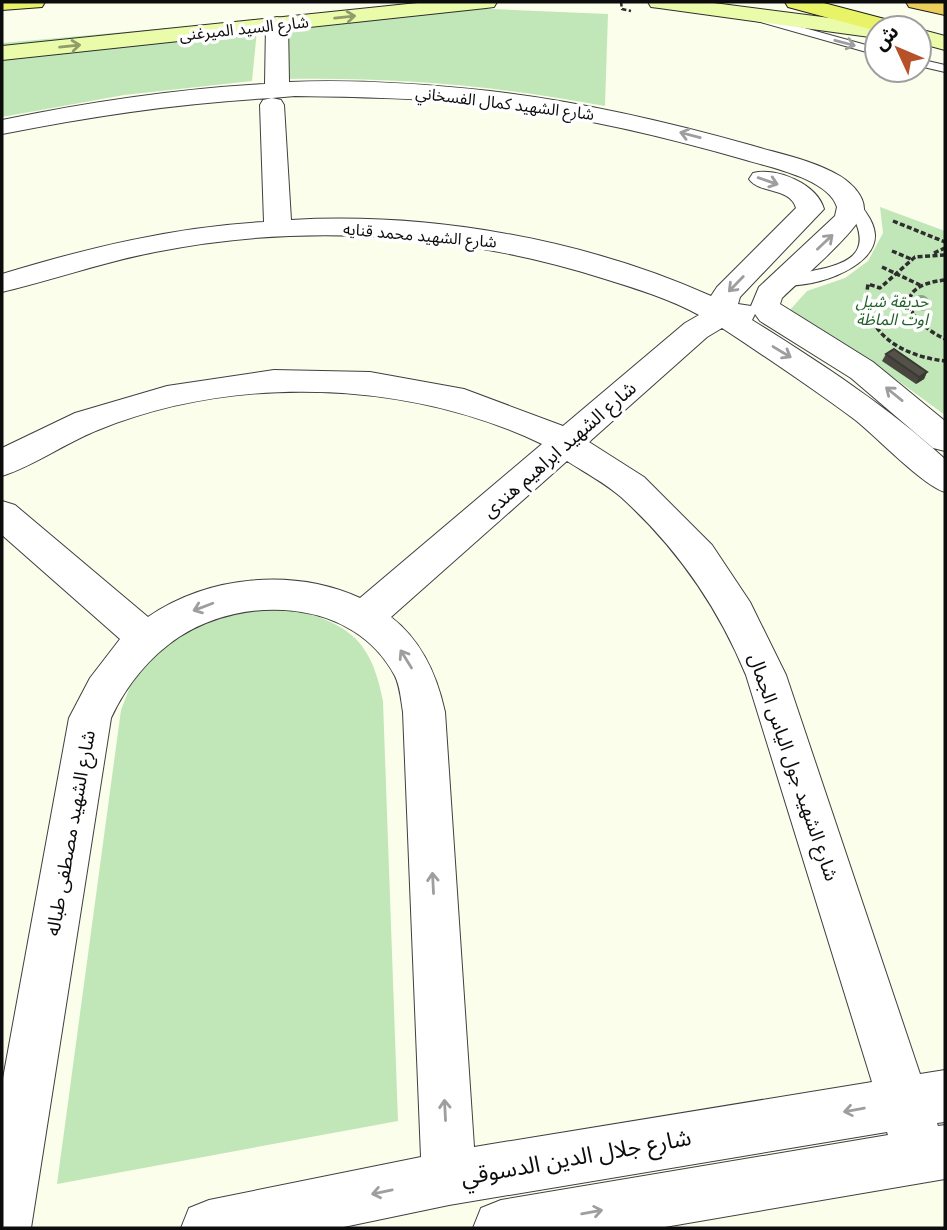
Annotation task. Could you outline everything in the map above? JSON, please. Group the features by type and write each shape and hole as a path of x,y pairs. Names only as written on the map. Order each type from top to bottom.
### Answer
{"highway":[{"path":"917,2 945,9"}],"main road":[{"path":"2,5 34,2"},
{"name":"شارع السيد الميرغنى","path":"2,53 486,2"},
{"path":"659,2 863,29"},
{"path":"796,2 863,20"}],"street":[{"path":"277,24 274,97 278,229"},
{"name":"شارع الشهيد كمال الفسخاني","path":"2,127 157,99 274,97 406,90 517,101 675,131 817,175 847,197"},
{"name":"شارع الشهيد كمال الفسخاني","path":"2,142 75,127 274,97 429,107 567,125 704,159 789,188 807,198"},
{"path":"724,316 723,304 727,294 807,214 810,203 807,198 847,197 851,214 848,219 775,295 777,319 880,383 945,439"},
{"name":"شارع الشهيد محمد قنايه","path":"2,283 126,249 202,236 278,229 393,229 506,243 617,271 724,316 860,404 945,480"},
{"name":"شارع الشهيد ابراهيم هندى","path":"365,617 696,330 708,322 775,295"},
{"name":"شارع الشهيد جول الياس الجمال","path":"2,463 61,432 114,412 192,392 271,381 323,380 374,383 425,391 485,408 520,421 565,443 636,491 698,554 747,631 924,1099 933,1154"},
{"path":"2,515 147,639"},
{"name":"شارع الشهيد مصطفى طباله","path":"3,1228 90,718 103,690 120,665 147,639 195,610 254,594 284,593 313,597 340,604 365,617 391,639 411,668 420,689 424,712 449,1178"},
{"name":"شارع جلال الدين الدسوقي","path":"209,1228 268,1222 449,1178 924,1099"},
{"path":"501,1228 933,1154"}],"lane":[{"path":"732,11 863,48"},
{"path":"775,295 847,267 859,256 867,240 868,230 859,210 847,197"}],"path":[{"path":"621,2 622,9"},
{"path":"887,223 893,221 945,242"},
{"path":"882,246 911,259"},
{"path":"945,248 911,259 880,288 868,284 865,303 869,316 885,336 907,352 924,359 945,362"},
{"path":"933,254 945,255"},
{"path":"859,256 920,285"},
{"path":"945,280 920,285 909,296 909,309 918,324 945,339"}],"green space":[{"path":"444,7 608,14 605,106 447,84 287,79 289,19"},
{"path":"258,20 252,81 124,95 2,117 2,43"},
{"name":"حديقة شيل اوت الماظة","path":"880,207 945,231 945,415 875,364 789,311 807,291 845,278 868,261 883,233"},
{"path":"278,605 319,617 349,633 361,644 370,659 383,701 398,1121 57,1184 121,710 131,684 148,660 169,640 221,612"}],"building":[{"path":"894,349 927,372 919,377 886,354"}]}
